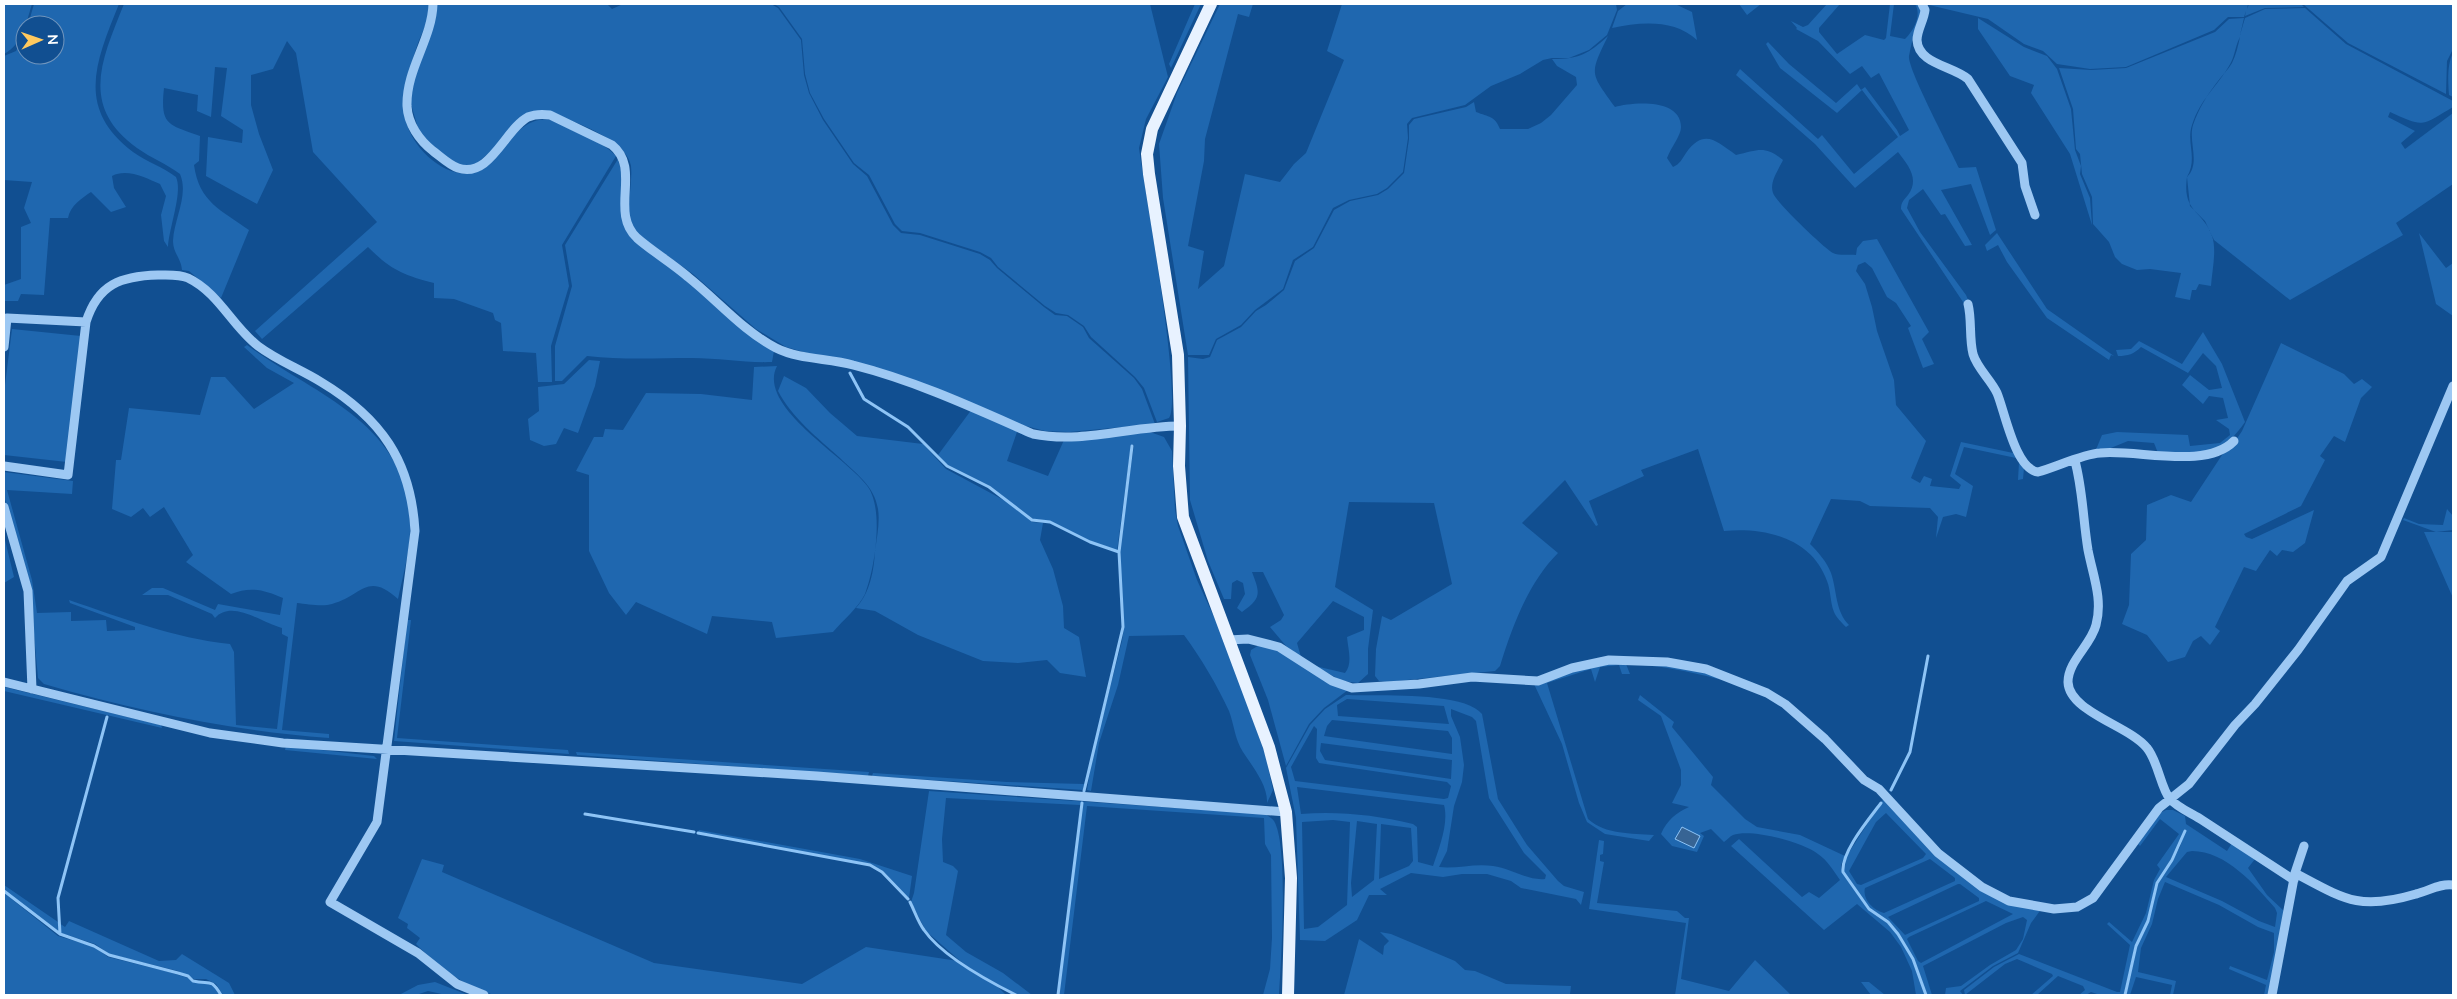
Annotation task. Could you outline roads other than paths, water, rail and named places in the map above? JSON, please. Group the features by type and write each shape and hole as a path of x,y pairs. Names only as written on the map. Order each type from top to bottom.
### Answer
{"main road":[{"path":"1211,4 1176,81 1157,115 1150,134 1147,154 1154,215 1178,355 1180,426 1178,466 1183,517 1269,747 1286,812 1291,878 1288,995"}],"street":[{"path":"433,4 432,16 413,65 407,106 409,119 421,141 457,168 477,168 486,162 526,118 540,114 550,115 612,145 620,151 627,174 625,212 630,230 688,276 746,327 777,348 804,357 852,364 896,378 947,396 1033,434 1043,436 1070,438 1158,426 1180,426"},
{"path":"1922,4 1925,10 1917,39 1918,47 1930,60 1959,72 1968,79 2022,163 2025,186 2035,215"},
{"path":"4,466 68,475 86,322 90,308 104,290 115,282 141,276 177,275 188,278 214,297 239,330 249,338 283,362 339,394 373,423 391,444 400,461 410,493 415,531 385,749 377,822 330,902 418,953 457,984 484,995"},
{"path":"1968,304 1974,356 1997,393 2014,445 2027,468 2038,472 2102,452 2202,455 2222,450 2234,441"},
{"path":"4,347 7,318 86,322"},
{"path":"1228,640 1248,639 1279,647 1295,655 1332,681 1352,688 1472,677 1492,677 1529,682 1592,663 1617,659 1667,662 1706,669 1760,690 1785,704 1825,739 1864,780 1879,789 1938,853 1982,887 2009,900 2045,908 2077,908 2093,898 2160,808 2190,784 2235,725 2255,704 2298,650 2347,582 2381,557 2453,386"},
{"path":"2075,461 2083,498 2088,551 2097,588 2098,615 2092,637 2069,674 2069,686 2074,696 2092,712 2122,727 2142,742 2154,760 2170,799 2295,876 2329,893 2347,900 2369,902 2416,895 2441,885 2453,885"},
{"path":"4,507 28,591 32,689"},
{"path":"4,682 210,733 283,743 817,776 1286,812"},
{"path":"2272,995 2295,876 2304,846"}],"waterway":[{"path":"850,373 864,399 908,427 947,466 989,487 1032,520 1050,522 1090,542 1119,552"},
{"path":"1084,791 1123,627 1119,552 1132,446"},
{"path":"1891,790 1910,752 1928,656"},
{"path":"60,934 58,898 107,717"},
{"path":"1058,995 1082,803"},
{"path":"1881,803 1863,827 1846,855 1843,872 1869,909 1888,922 1898,934 1913,959 1926,995"},
{"path":"585,814 694,832"},
{"path":"2125,995 2136,946 2148,921 2157,883 2172,860 2185,831"},
{"path":"698,833 870,865 882,872 908,899"},
{"path":"4,891 60,934 94,946 109,955 188,976 193,981 212,984 221,995"},
{"path":"910,902 922,927 942,949 979,975 1016,995"}]}
